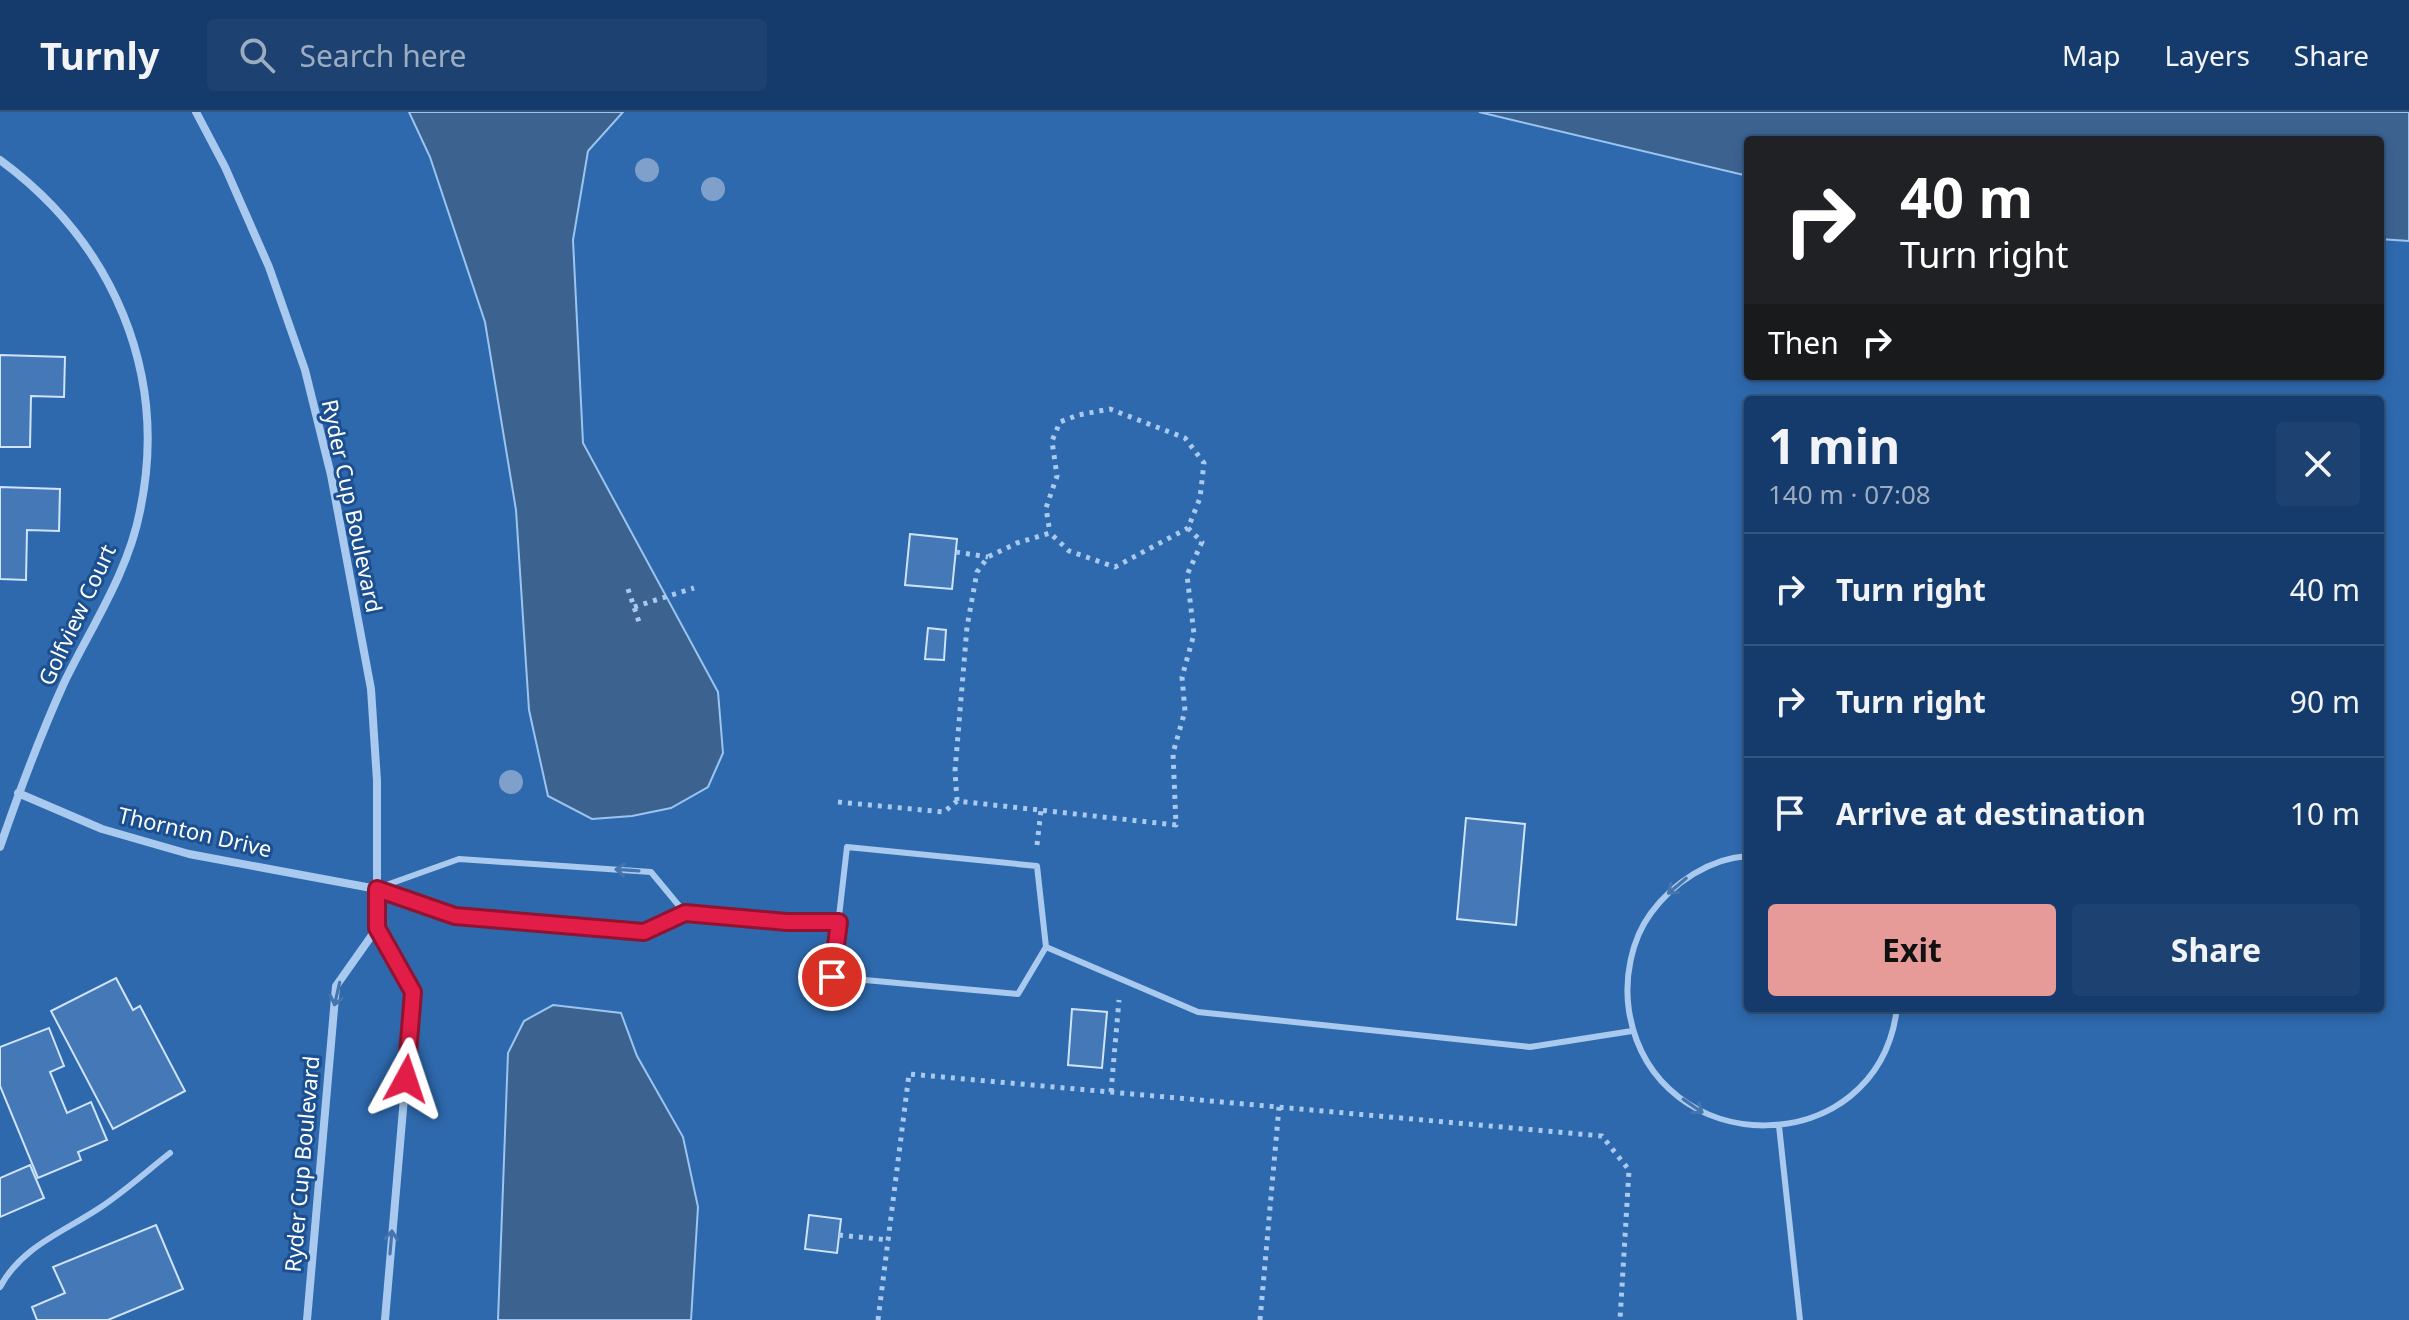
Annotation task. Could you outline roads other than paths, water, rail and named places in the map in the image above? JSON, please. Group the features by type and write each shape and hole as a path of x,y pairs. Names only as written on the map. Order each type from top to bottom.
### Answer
{"street":[{"name":"Ryder Cup Boulevard","path":"196,112 225,167 269,267 305,370 331,475 371,689 377,781 377,928 413,992 385,1320"},
{"name":"Golfview Court","path":"0,160 57,208 90,250 117,297 135,347 146,415 148,460 140,513 122,568 64,685 18,793"},
{"name":"Thornton Drive","path":"18,793 102,829 189,854 377,889"},
{"path":"0,847 18,793"},
{"name":"Ryder Cup Boulevard","path":"307,1320 336,986 377,928"}],"lane":[{"path":"847,847 1037,866 1046,947 1018,994 832,977 839,922 847,847"},
{"path":"1744,857 1711,865 1685,879 1660,900 1647,918 1630,959 1626,996 1632,1031 1640,1052 1665,1087 1705,1114 1747,1126 1779,1126 1809,1119 1839,1105 1873,1073 1895,1030 1897,1012"},
{"path":"377,889 459,859 651,872 685,913"},
{"path":"377,889 455,916 628,931 644,932 685,913 787,922 839,922"},
{"path":"1046,947 1198,1012 1530,1047 1632,1031"},
{"path":"1779,1126 1800,1320"},
{"path":"0,1287 11,1267 60,1229 101,1207 170,1153"}]}
